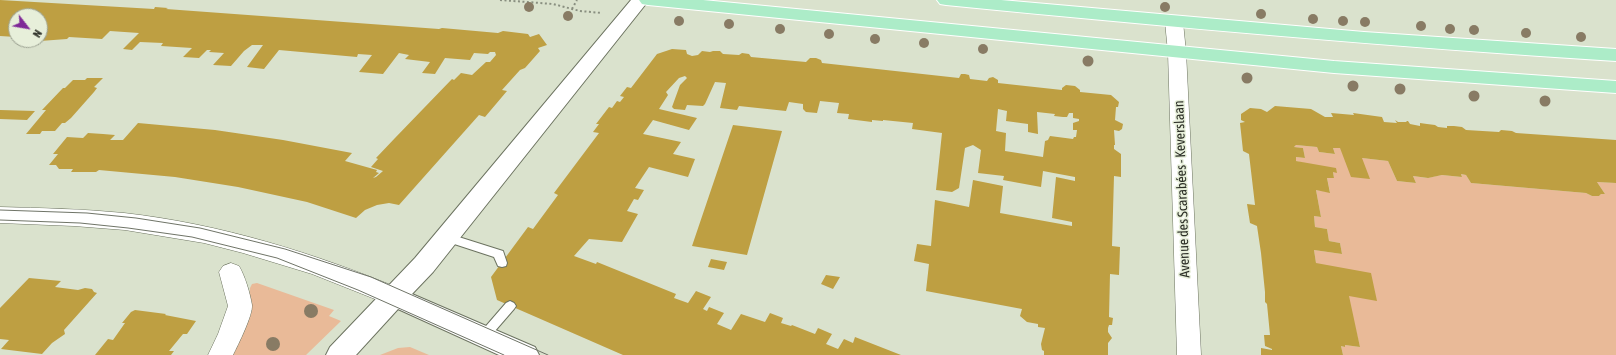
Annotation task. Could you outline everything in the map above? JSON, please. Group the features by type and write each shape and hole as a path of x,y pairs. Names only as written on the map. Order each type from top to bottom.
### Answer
{"main road":[{"path":"648,0 1350,68 1616,87"},
{"path":"946,0 1174,22 1521,50 1616,55"}],"street":[{"path":"339,355 395,297 424,264 640,0"},
{"name":"Avenue des Scarabées - Keverslaan","path":"1174,22 1177,52 1189,355"},
{"path":"0,215 84,218 132,223 196,233 281,254 364,283 526,355"},
{"path":"220,355 230,335 240,306 230,272"}],"lane":[{"path":"445,237 499,254 502,263"},
{"path":"484,336 510,306"}],"path":[{"path":"572,9 577,0"}],"shaded area":[{"path":"1296,145 1317,147 1319,152 1335,154 1333,148 1340,148 1362,158 1388,161 1397,181 1416,183 1413,176 1427,178 1442,175 1462,177 1461,174 1466,175 1471,183 1586,193 1592,196 1605,194 1597,182 1616,183 1616,355 1343,355 1341,346 1345,347 1345,345 1360,347 1354,322 1316,263 1314,250 1342,254 1340,243 1329,241 1327,229 1315,227 1314,216 1321,217 1316,190 1330,192 1327,178 1334,178 1333,172 1337,172 1296,161 1296,157 1305,158 1303,148 1294,147"},
{"path":"257,283 334,310 329,316 341,321 306,355 229,355 247,313 250,288 252,284"},
{"path":"410,347 429,355 380,355 398,348"}],"building":[{"path":"0,0 154,9 155,7 439,29 442,28 498,33 503,31 528,34 530,37 539,34 547,45 538,48 540,51 502,90 507,91 485,117 479,115 399,205 389,203 377,205 365,210 356,218 307,202 238,187 175,177 99,170 96,172 71,172 73,169 59,169 56,165 49,165 58,154 53,154 67,137 83,138 88,133 115,135 110,140 123,140 138,123 215,130 283,140 352,153 345,161 377,170 376,172 379,173 373,178 383,171 371,167 378,159 376,158 452,79 454,80 461,73 472,75 486,62 490,62 496,55 495,52 490,52 488,54 474,53 470,60 445,58 435,74 422,73 430,62 405,59 409,55 399,53 383,74 359,72 372,55 358,54 357,57 279,50 264,69 247,67 263,45 252,45 244,51 231,66 213,65 224,53 209,52 211,50 207,50 199,58 183,57 192,48 161,46 163,43 140,42 132,50 123,49 139,33 110,31 102,39 69,37 67,39 48,40 48,8 8,8 8,36 0,36"},
{"path":"672,49 686,50 687,54 692,56 698,55 702,51 720,51 723,54 739,55 742,53 749,54 751,57 806,62 810,58 816,58 821,60 822,63 959,78 961,74 965,74 969,75 970,79 987,81 989,78 993,77 998,80 998,83 1062,90 1062,88 1066,85 1075,86 1080,90 1080,92 1111,95 1119,102 1118,107 1116,107 1115,120 1123,124 1122,129 1119,131 1114,130 1114,149 1121,154 1121,177 1114,176 1112,246 1120,247 1119,275 1110,274 1109,317 1113,318 1112,325 1109,325 1108,328 1108,332 1112,338 1108,343 1108,355 1044,355 1041,344 1045,328 1038,327 1038,324 1027,322 1020,316 1022,309 926,291 929,264 914,261 917,244 931,246 935,200 969,207 973,180 1003,186 1000,213 1072,226 1072,222 1052,218 1056,177 1075,181 1075,177 1043,171 1041,187 1003,180 1004,176 978,173 981,150 973,145 965,148 959,188 952,192 936,190 942,133 912,129 913,123 883,120 872,120 872,122 848,119 849,114 837,113 839,103 820,101 817,113 806,112 803,109 803,104 789,102 786,111 739,106 737,110 720,108 726,83 715,82 703,106 687,105 685,110 674,109 672,107 680,85 687,78 685,76 679,78 666,92 668,95 659,109 697,118 689,130 653,120 643,134 681,142 673,154 695,159 688,177 649,167 635,188 644,190 638,200 634,199 627,211 638,214 622,242 589,239 574,256 596,264 597,262 676,294 674,298 688,303 696,291 711,297 703,309 707,311 709,307 724,313 717,324 731,330 741,314 765,322 770,313 783,318 781,323 792,325 815,334 818,328 832,334 826,344 838,349 844,339 853,343 855,337 901,355 623,355 497,300 491,277 528,227 533,229 558,195 554,193 599,133 593,132 599,124 596,124 609,107 612,108 617,101 620,102 624,97 620,96 627,87 631,88 657,54","holes":["998,109 1007,111 1006,121 1028,124 1028,132 1038,134 1037,112 1055,114 1054,116 1063,117 1067,117 1069,113 1073,113 1073,118 1079,119 1079,121 1073,123 1073,130 1077,130 1076,137 1073,139 1050,136 1048,140 1045,141 1043,157 1005,151 1006,133 996,131"]},
{"path":"87,78 103,78 94,87 97,88 94,92 71,118 65,123 62,123 55,131 42,131 40,134 26,134 46,110 42,110 63,88 65,88 73,80 85,80"},
{"path":"1275,106 1311,109 1325,117 1333,117 1331,113 1354,115 1353,113 1382,117 1384,122 1397,123 1395,120 1398,122 1408,121 1410,124 1420,126 1420,123 1447,128 1447,126 1462,127 1466,130 1499,132 1501,130 1516,133 1616,140 1616,183 1597,182 1605,194 1592,196 1586,193 1471,183 1466,175 1461,174 1462,177 1442,175 1428,178 1413,176 1416,183 1397,181 1388,161 1362,158 1370,179 1351,177 1340,148 1333,148 1335,154 1319,152 1317,147 1296,145 1294,147 1303,148 1305,158 1296,157 1296,161 1336,168 1337,173 1333,172 1334,178 1327,178 1330,193 1316,190 1321,217 1314,216 1315,227 1327,229 1329,241 1340,243 1342,254 1314,250 1316,263 1371,273 1377,301 1349,296 1360,347 1345,345 1345,347 1341,346 1343,355 1261,355 1261,348 1272,349 1265,346 1264,335 1270,335 1267,304 1265,302 1257,226 1250,223 1247,204 1255,205 1249,154 1243,151 1240,123 1245,122 1241,120 1241,114 1250,108 1261,109 1267,112"},
{"path":"0,110 35,111 27,120 0,119"},
{"path":"733,125 782,131 747,255 692,246"},
{"path":"711,259 727,262 724,270 708,267"},
{"path":"826,275 840,277 833,289 821,284"},
{"path":"29,278 61,281 55,287 78,290 85,288 92,289 97,293 64,330 65,334 52,343 42,354 1,349 9,340 0,339 0,308"},
{"path":"135,310 166,314 165,315 196,321 187,334 183,334 169,351 174,351 171,355 95,355 108,339 113,340 125,323 122,323 131,312"}],"tram line":[{"path":"0,210 87,213 136,218 200,228 285,249 371,277 548,355"},
{"path":"0,220 80,223 128,228 192,237 277,258 358,290 504,355"}]}
